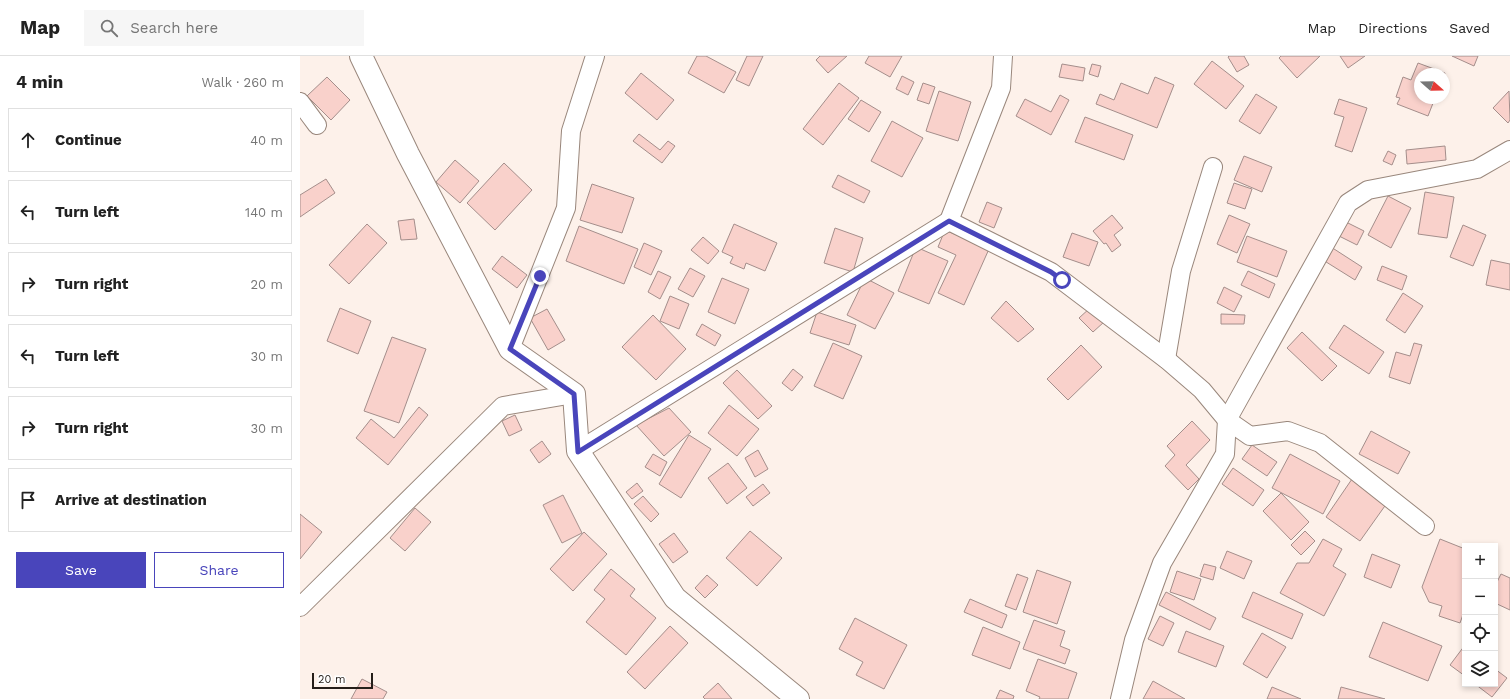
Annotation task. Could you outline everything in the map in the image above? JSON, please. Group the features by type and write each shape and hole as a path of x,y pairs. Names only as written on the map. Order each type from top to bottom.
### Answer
{"street":[{"path":"361,56 408,154 510,349 574,394"},
{"path":"510,349 566,208 571,131 595,56"},
{"path":"578,452 949,221 1001,88 1003,56"},
{"path":"300,102 317,125"},
{"path":"1120,699 1134,640 1162,563 1225,454 1227,420 1348,203 1368,190 1477,170 1510,150"},
{"path":"1166,359 1181,271 1213,168"},
{"path":"949,221 1051,272 1166,359 1202,390 1227,420 1250,436 1288,431 1320,442 1425,526"},
{"path":"574,394 578,452 675,598 798,699"},
{"path":"300,607 503,406 574,394"}],"building":[{"path":"697,56 706,56 736,72 724,93 688,73"},
{"path":"747,56 763,56 749,86 736,80"},
{"path":"820,56 847,56 828,73 816,60"},
{"path":"869,56 902,56 890,77 865,63"},
{"path":"1244,56 1249,65 1237,72 1228,57"},
{"path":"1281,56 1320,56 1297,78 1279,58"},
{"path":"1340,56 1365,56 1348,68"},
{"path":"1452,56 1478,56 1474,66"},
{"path":"1212,61 1244,86 1226,109 1194,84"},
{"path":"1418,63 1432,68 1416,68"},
{"path":"1062,64 1085,68 1083,81 1059,77"},
{"path":"1092,64 1101,66 1098,77 1089,74"},
{"path":"641,73 674,100 657,120 625,93"},
{"path":"1414,73 1414,104 1433,104 1428,116 1397,104 1400,98 1396,97 1403,77 1411,80"},
{"path":"902,76 914,82 908,95 896,89"},
{"path":"327,77 350,100 331,120 307,96"},
{"path":"1155,77 1174,85 1157,128 1096,104 1100,94 1114,100 1121,83 1148,94"},
{"path":"839,83 859,98 823,145 803,129"},
{"path":"923,83 935,87 929,104 917,100"},
{"path":"939,91 971,102 958,141 926,131"},
{"path":"1509,91 1510,120 1508,123 1493,108"},
{"path":"1256,94 1277,107 1260,134 1239,121"},
{"path":"1060,95 1069,100 1051,135 1016,116 1025,99 1051,112"},
{"path":"1339,99 1367,108 1352,152 1335,146 1344,117 1334,114"},
{"path":"861,100 881,112 869,132 848,119"},
{"path":"1085,117 1133,135 1124,160 1075,142"},
{"path":"892,121 923,138 902,177 871,161"},
{"path":"639,134 660,150 668,141 675,146 662,163 633,141"},
{"path":"1445,146 1446,160 1407,164 1406,150"},
{"path":"1388,151 1396,155 1392,165 1383,161"},
{"path":"1244,156 1272,167 1262,192 1234,180"},
{"path":"455,160 479,181 460,203 436,182"},
{"path":"504,163 532,190 495,230 467,203"},
{"path":"838,175 870,191 864,203 832,187"},
{"path":"326,179 335,193 300,217 300,195"},
{"path":"1234,183 1252,189 1245,209 1227,203"},
{"path":"592,184 634,198 622,233 580,220"},
{"path":"1425,192 1454,197 1447,238 1418,234"},
{"path":"1388,196 1411,208 1391,248 1368,235"},
{"path":"987,202 1002,208 994,228 979,222"},
{"path":"1112,215 1123,228 1114,235 1121,245 1112,252 1106,243 1104,244 1093,231"},
{"path":"1229,215 1250,224 1237,253 1217,244"},
{"path":"414,219 417,239 401,240 398,221"},
{"path":"1342,220 1364,231 1357,245 1335,234"},
{"path":"367,224 387,243 349,284 329,265"},
{"path":"734,224 777,243 765,271 746,263 744,269 730,263 733,257 722,252"},
{"path":"1463,225 1486,235 1473,266 1450,257"},
{"path":"579,226 638,249 624,284 566,261"},
{"path":"835,228 863,238 853,272 824,263"},
{"path":"945,230 989,249 964,305 938,293 956,255 938,247"},
{"path":"1072,233 1098,242 1089,266 1063,257"},
{"path":"1247,236 1287,251 1277,277 1237,262"},
{"path":"703,237 719,251 708,264 691,250"},
{"path":"644,243 662,251 651,275 634,267"},
{"path":"916,247 948,261 929,304 898,291"},
{"path":"1331,247 1362,267 1355,280 1323,260"},
{"path":"502,256 527,275 517,288 492,269"},
{"path":"1491,260 1510,264 1510,290 1486,285"},
{"path":"1382,266 1407,276 1402,290 1377,280"},
{"path":"690,268 705,276 693,297 678,289"},
{"path":"658,271 671,277 660,299 648,292"},
{"path":"1248,271 1275,284 1269,298 1241,285"},
{"path":"722,278 749,289 735,324 708,312"},
{"path":"865,278 894,293 875,329 847,315"},
{"path":"1224,287 1242,296 1234,312 1217,303"},
{"path":"1403,293 1423,306 1405,333 1386,320"},
{"path":"670,296 689,304 679,329 660,321"},
{"path":"1006,301 1034,329 1018,342 991,318"},
{"path":"340,308 371,321 358,354 327,341"},
{"path":"1090,308 1104,322 1093,332 1079,318"},
{"path":"547,309 565,340 548,350 530,318"},
{"path":"817,312 856,325 849,345 810,333"},
{"path":"1221,314 1245,315 1244,324 1221,324"},
{"path":"653,315 686,349 656,380 622,347"},
{"path":"702,324 721,335 715,346 696,335"},
{"path":"1344,325 1384,352 1369,374 1329,348"},
{"path":"1302,332 1337,366 1322,381 1287,348"},
{"path":"392,337 426,349 399,423 364,411"},
{"path":"833,343 862,356 843,399 814,386"},
{"path":"1414,343 1422,345 1410,384 1389,377 1396,352 1410,356"},
{"path":"1081,345 1102,367 1068,400 1047,379"},
{"path":"793,369 803,377 792,391 782,383"},
{"path":"737,370 772,406 758,419 723,383"},
{"path":"729,405 759,429 737,456 708,433"},
{"path":"419,407 428,415 388,465 356,438 371,419 394,438"},
{"path":"669,408 691,432 664,456 636,425"},
{"path":"515,415 522,430 509,436 502,421"},
{"path":"1192,421 1210,440 1186,465 1199,479 1188,490 1165,466 1175,455 1167,446"},
{"path":"1371,431 1410,452 1398,474 1359,454"},
{"path":"689,435 711,449 681,498 659,484"},
{"path":"542,441 551,454 539,463 530,450"},
{"path":"1252,445 1277,462 1267,476 1242,459"},
{"path":"758,450 768,469 755,477 745,458"},
{"path":"653,454 667,462 660,476 645,467"},
{"path":"1290,454 1340,481 1323,514 1272,488"},
{"path":"728,463 747,488 727,504 708,478"},
{"path":"1233,468 1264,490 1253,506 1222,484"},
{"path":"1352,479 1387,503 1360,541 1326,517"},
{"path":"637,483 643,491 632,499 626,492"},
{"path":"763,484 770,493 753,506 746,497"},
{"path":"1281,493 1309,522 1291,540 1263,511"},
{"path":"563,495 582,533 562,543 543,505"},
{"path":"643,496 659,514 651,522 634,504"},
{"path":"415,508 431,522 405,551 390,538"},
{"path":"300,514 322,532 300,559"},
{"path":"750,531 782,558 757,586 726,558"},
{"path":"1305,531 1315,541 1301,555 1291,545"},
{"path":"584,532 607,554 573,591 550,569"},
{"path":"674,533 688,552 673,563 659,544"},
{"path":"1323,539 1342,549 1333,566 1346,574 1324,616 1280,593 1297,563 1309,563"},
{"path":"1440,539 1462,548 1462,617 1460,623 1439,616 1442,606 1429,602 1422,587"},
{"path":"1227,551 1252,561 1244,579 1220,568"},
{"path":"1372,554 1400,565 1391,588 1364,577"},
{"path":"1204,564 1216,567 1213,580 1200,576"},
{"path":"611,569 635,589 630,596 656,618 626,655 586,622 605,599 594,590"},
{"path":"1037,570 1071,582 1057,624 1023,612"},
{"path":"1177,571 1201,579 1194,600 1170,592"},
{"path":"1017,574 1028,578 1016,610 1005,606"},
{"path":"1501,574 1510,578 1510,610 1498,604 1498,580"},
{"path":"707,575 718,585 705,598 695,588"},
{"path":"1166,592 1216,618 1210,630 1159,605"},
{"path":"1253,592 1303,614 1292,639 1242,617"},
{"path":"970,599 1007,615 1002,628 964,612"},
{"path":"1160,616 1174,623 1163,646 1148,639"},
{"path":"855,618 907,645 884,689 856,675 863,662 839,649"},
{"path":"1034,620 1065,631 1060,646 1070,650 1065,664 1023,649"},
{"path":"1383,622 1442,646 1428,681 1369,657"},
{"path":"670,626 688,643 645,689 627,672"},
{"path":"983,627 1020,642 1010,669 972,655"},
{"path":"1186,631 1224,646 1216,667 1178,652"},
{"path":"1262,633 1286,647 1267,678 1243,664"},
{"path":"1462,649 1462,674 1450,665"},
{"path":"1038,659 1077,673 1068,699 1039,699 1040,697 1026,691"},
{"path":"1498,671 1507,678 1492,697 1479,687 1498,687"},
{"path":"362,679 387,692 383,699 351,699"},
{"path":"1153,681 1185,699 1143,699"},
{"path":"718,683 732,699 705,699 703,697"},
{"path":"1272,687 1301,699 1267,699"},
{"path":"1341,687 1385,699 1338,699"},
{"path":"1000,690 1014,696 1013,699 996,699"}],"route":[{"path":"540,276 510,349 574,394 578,452 949,221 1051,272 1062,280"}]}
